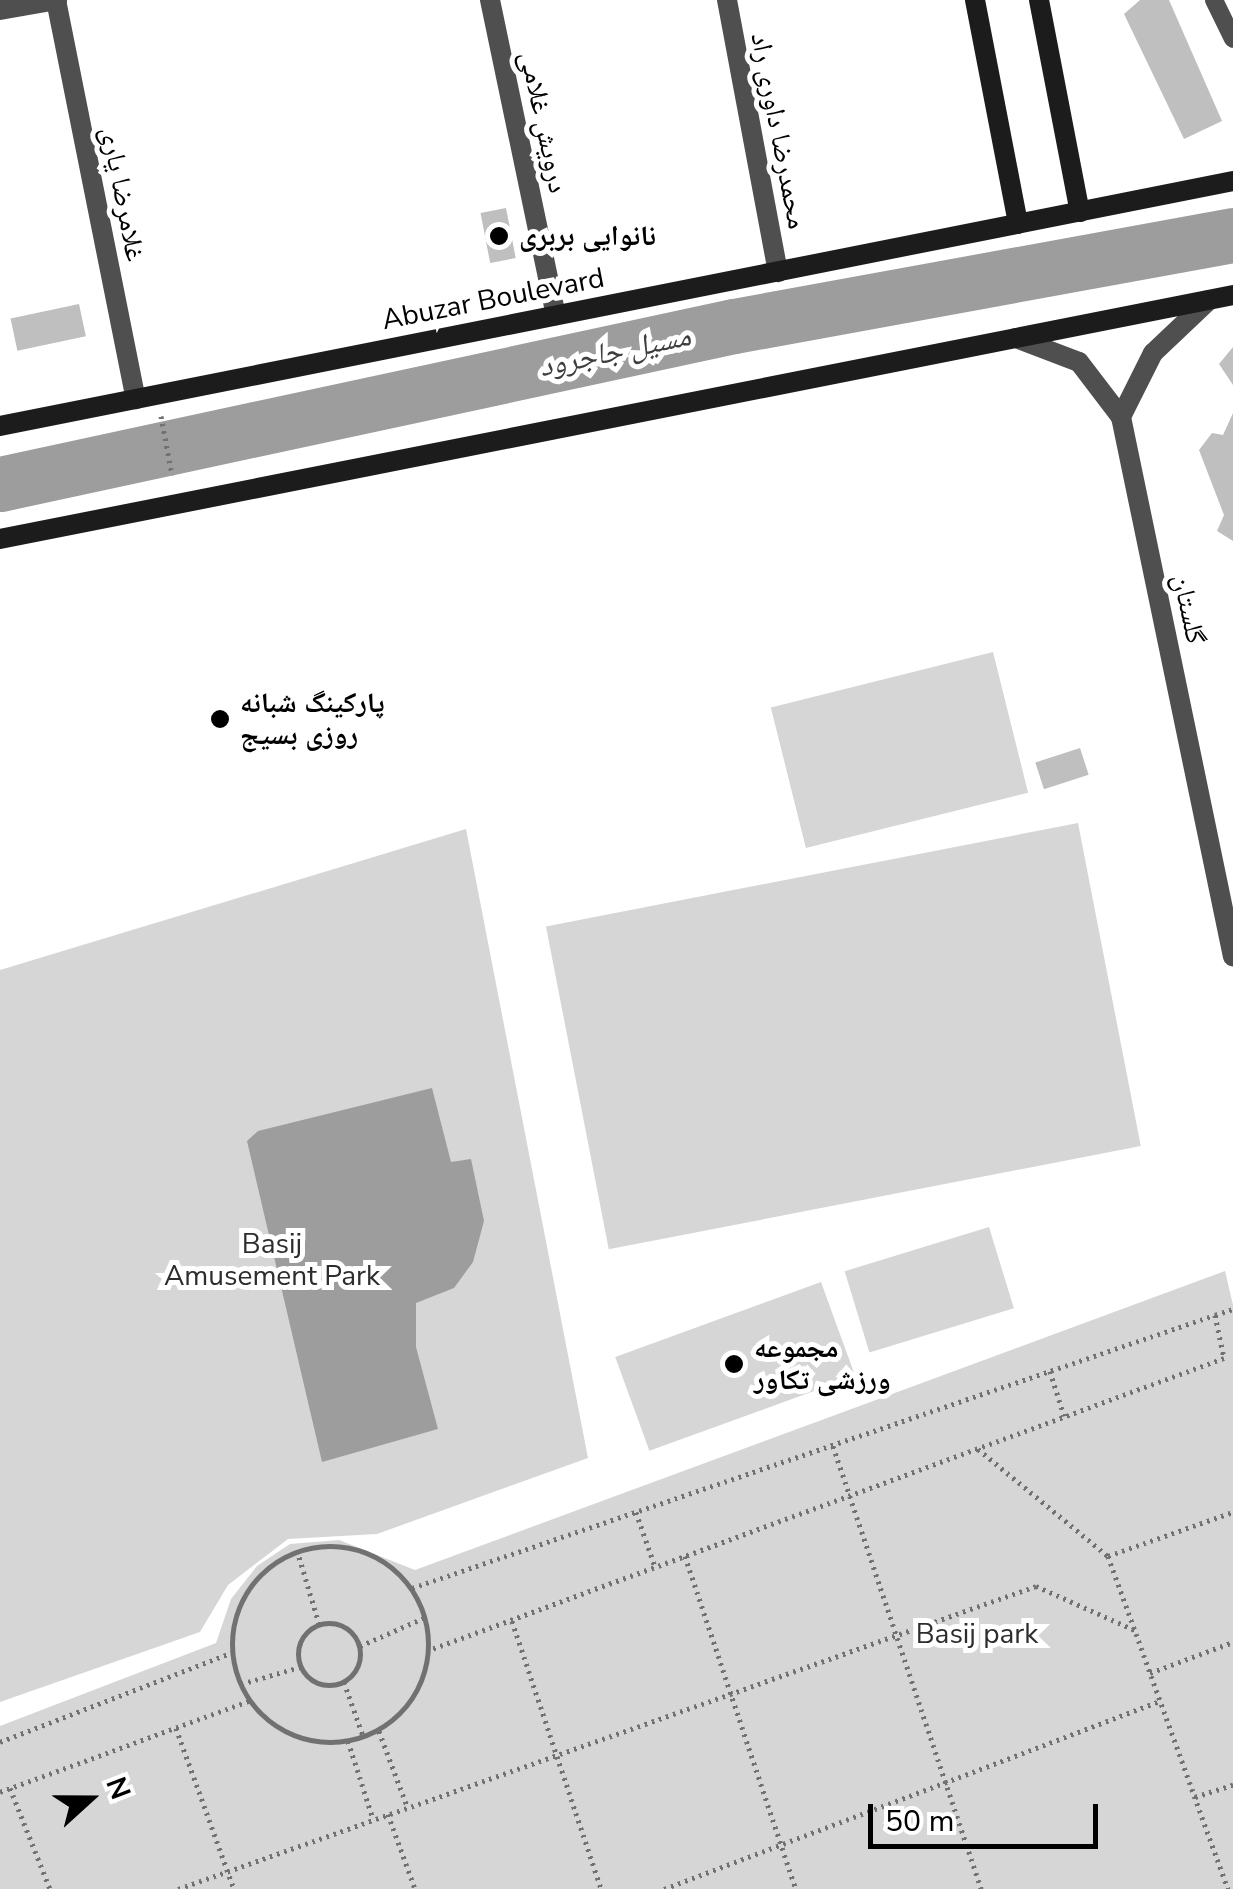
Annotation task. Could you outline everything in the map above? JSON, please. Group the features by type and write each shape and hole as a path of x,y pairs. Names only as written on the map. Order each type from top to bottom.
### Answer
{"main road":[{"path":"976,0 1018,224"},
{"path":"1040,0 1080,212"},
{"name":"Abuzar Boulevard","path":"0,426 1233,180"},
{"path":"0,540 1233,295"}],"street":[{"path":"0,10 56,0"},
{"name":"غلامرضا یاری","path":"56,0 136,398"},
{"name":"درویش غلامی","path":"490,0 556,315"},
{"name":"محمدرضا داوری راد","path":"727,0 778,272"},
{"path":"1016,338 1078,362 1122,417 1153,353 1210,300"},
{"name":"گلستان","path":"1122,417 1233,957"}],"lane":[{"path":"1214,0 1233,39"}],"path":[{"path":"160,413 172,475"},
{"path":"412,1588 1233,1309"},
{"path":"429,1650 1224,1358 1215,1316"},
{"path":"1050,1371 1065,1417"},
{"path":"832,1445 980,1889"},
{"path":"977,1449 1108,1556 1228,1889"},
{"path":"636,1512 655,1568"},
{"path":"1108,1556 1233,1512"},
{"path":"296,1550 318,1624"},
{"path":"296,1550 361,1550 412,1588 426,1618 429,1650 413,1696 379,1730 348,1742 284,1732 250,1700 240,1684 232,1653 247,1590 296,1550"},
{"path":"684,1556 796,1889"},
{"path":"178,1889 1036,1586 1134,1630"},
{"path":"360,1646 426,1618"},
{"path":"512,1620 601,1889"},
{"path":"318,1624 340,1624 360,1646 358,1667 344,1682 324,1685 300,1666 302,1636 318,1624"},
{"path":"1150,1673 1233,1642"},
{"path":"0,1742 232,1653"},
{"path":"240,1684 300,1666"},
{"path":"344,1682 363,1736"},
{"path":"0,1792 250,1700"},
{"path":"664,1889 1160,1701"},
{"path":"176,1728 234,1889"},
{"path":"379,1730 407,1806"},
{"path":"348,1742 374,1819"},
{"path":"1195,1797 1233,1785"},
{"path":"10,1788 50,1889"},
{"path":"388,1814 415,1889"}],"green space":[{"path":"993,652 1028,793 806,848 771,707"},
{"path":"1078,823 1141,1146 609,1249 546,926"},
{"name":"Basij Amusement Park","path":"466,829 588,1458 377,1534 288,1539 228,1585 200,1632 0,1702 0,970"},
{"path":"989,1227 1014,1308 869,1352 845,1271"},
{"name":"Basij park","path":"1225,1271 1233,1305 1233,1889 0,1889 0,1726 216,1643 231,1599 257,1566 290,1544 339,1540 415,1570"},
{"name":"مجموعه ورزشی تکاور","path":"821,1282 855,1376 649,1451 615,1357"}],"shaded area":[{"path":"432,1088 451,1162 471,1159 484,1221 473,1262 454,1288 416,1303 416,1347 438,1429 322,1462 247,1141 258,1131"}],"building":[{"path":"1140,0 1169,0 1222,121 1184,139 1124,14"},
{"name":"نانوایی بربری","path":"506,208 516,258 490,263 480,213"},
{"path":"79,304 86,336 17,351 11,319"},
{"path":"1233,347 1233,385 1219,364"},
{"path":"1233,413 1233,541 1217,531 1224,515 1199,450 1212,433 1223,435"},
{"path":"1080,748 1089,775 1044,789 1035,763"}],"waterway":[{"name":"مسیل جاجرود","path":"0,484 734,326 1233,235"}],"place":[{"name":"نانوایی بربری","path":"499,236"},
{"name":"پارکینگ شبانه روزی بسیج","path":"220,719"},
{"name":"مجموعه ورزشی تکاور","path":"734,1364"}]}
